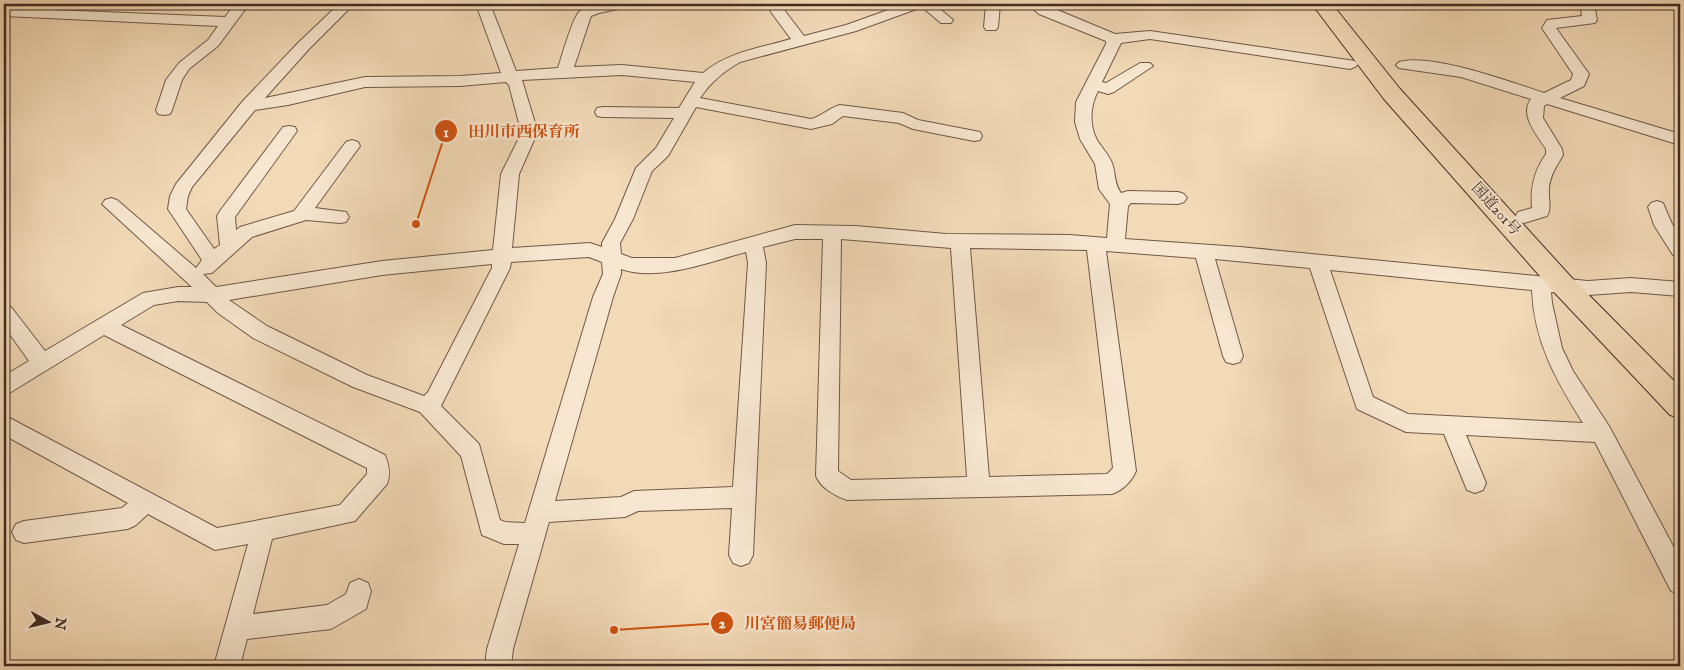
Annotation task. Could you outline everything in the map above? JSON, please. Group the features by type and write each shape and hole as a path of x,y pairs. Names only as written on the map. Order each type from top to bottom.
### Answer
{"highway":[{"name":"国道201号","path":"1322,4 1392,94 1552,284 1680,406"},
{"name":"国道201号","path":"1336,4 1410,94 1588,288 1680,382"}],"street":[{"path":"164,110 174,80 184,66 213,44 242,4"},
{"path":"214,260 207,254 177,209 179,196 185,184 248,106 291,61 310,37 347,4"},
{"path":"428,406 435,398 501,268 510,174 526,140 527,123 517,84 510,77 483,4"},
{"path":"564,72 585,14 595,9 622,4"},
{"path":"775,4 778,12 800,41"},
{"path":"498,666 500,650 536,523 603,297 612,274 611,243 624,219 645,168 662,152 706,78 718,68 735,60 851,28 918,4"},
{"path":"927,4 946,20"},
{"path":"991,27 993,4"},
{"path":"1034,4 1044,12 1113,39 1150,35 1350,64"},
{"path":"1524,217 1541,212 1539,188 1545,167 1555,155 1554,148 1535,118 1536,103 1578,82 1581,74 1576,62 1554,39 1549,28 1552,23 1590,20 1587,4"},
{"path":"4,12 228,22"},
{"path":"1113,39 1114,44 1084,102 1083,122 1088,139 1104,164 1108,189 1119,203"},
{"path":"1404,65 1418,65 1463,73 1680,140"},
{"path":"1093,85 1108,89 1145,66"},
{"path":"248,106 288,100 365,82 460,81 564,72 622,70 706,78"},
{"path":"603,112 688,107 811,124 826,120 840,110 903,118 914,124 974,136"},
{"path":"229,247 226,216 289,131"},
{"path":"194,277 246,232 300,215 352,146"},
{"path":"832,233 827,476 847,490 1112,484 1125,471 1105,244 1119,203 1128,197 1178,198"},
{"path":"111,204 214,295 225,308 260,332 360,381 428,406 471,451 490,528 504,533 536,523 624,507 634,501 745,497"},
{"path":"1657,207 1663,225 1680,250"},
{"path":"302,213 340,217"},
{"path":"4,386 150,298 178,294 214,295 382,268 501,256 590,250 631,265 674,265 795,232 960,241 1105,244 1203,251 1588,288 1631,285 1680,289"},
{"path":"960,241 979,487"},
{"path":"741,555 757,263 753,243"},
{"path":"1203,251 1233,356"},
{"path":"1318,262 1364,403 1406,423 1601,433"},
{"path":"1552,284 1542,303 1552,348 1565,376 1601,433 1680,583"},
{"path":"4,312 42,363"},
{"path":"4,424 215,539 347,514 379,478 377,462 104,326"},
{"path":"1451,425 1475,483"},
{"path":"24,532 128,518 146,501"},
{"path":"226,666 263,530"},
{"path":"237,628 331,617 356,601 359,591"}],"place":[{"name":"田川市西保育所","path":"416,224"},
{"name":"川宮簡易郵便局","path":"614,630"}]}
